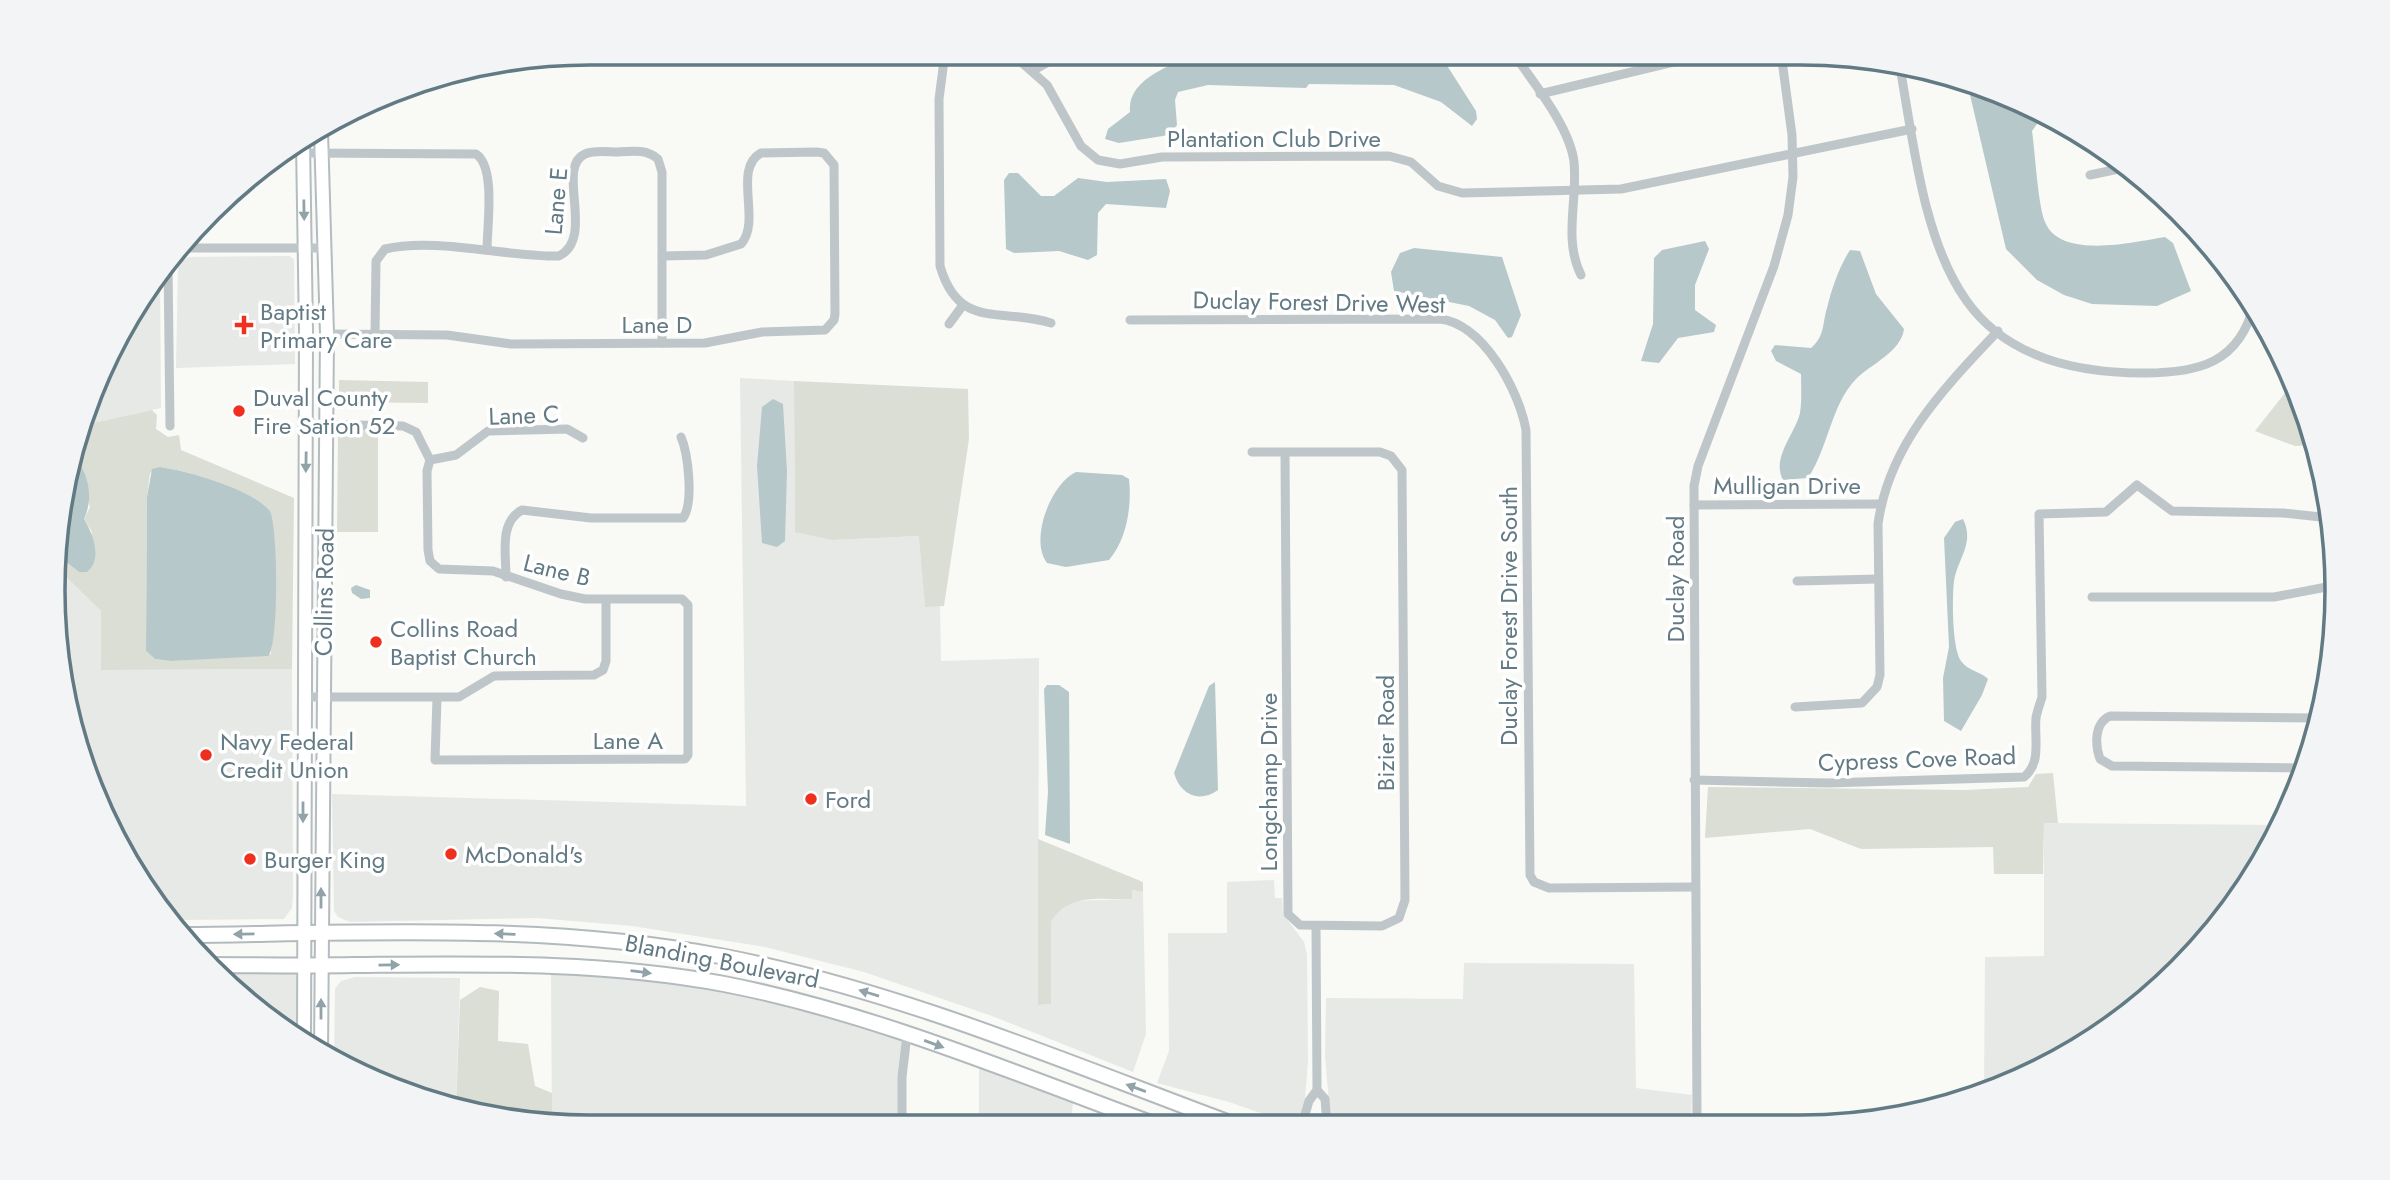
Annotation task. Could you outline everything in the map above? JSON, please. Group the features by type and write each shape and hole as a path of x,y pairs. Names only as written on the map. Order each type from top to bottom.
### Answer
{"main road":[{"name":"Collins Road","path":"321,139 327,424 321,1041"},
{"name":"Collins Road","path":"303,150 306,424 304,1031"},
{"name":"Blanding Boulevard","path":"194,935 460,933 573,938 720,956 830,981 942,1017 1208,1115"},
{"path":"573,938 573,965"},
{"name":"Blanding Boulevard","path":"223,965 573,965 722,984 823,1007 1129,1115"},
{"path":"823,1007 830,981"},
{"path":"1066,1092 1075,1066"}],"street":[{"path":"943,65 939,99 940,266 953,296 963,306 977,313 1028,316 1051,323"},
{"name":"Plantation Club Drive","path":"1025,65 1060,103 1088,155 1109,163 1162,156 1389,156 1411,162 1438,186 1462,193 1621,189 1912,129"},
{"path":"1032,71 1042,65"},
{"path":"1521,65 1571,148 1573,257 1581,275"},
{"path":"1540,94 1659,65"},
{"name":"Duclay Road","path":"1697,1115 1694,505 1698,466 1782,239 1793,177 1793,153 1783,65"},
{"path":"1902,75 1931,223 1946,269 1968,303 1998,331 2023,349 2054,363 2086,370 2176,373 2198,369 2223,355 2241,337 2249,317"},
{"path":"306,148 322,153 476,154 483,158 488,171 487,250 384,249 376,261 375,334"},
{"name":"Lane E","path":"487,250 531,256 559,256 566,252 575,235 575,170 580,157 590,152 646,152 658,159 662,172 662,256"},
{"name":"Lane D","path":"327,334 447,335 511,344 705,343 762,332 817,332 830,326 835,314 835,172 830,158 824,153 761,153 755,156 749,170 748,230 741,244 706,255 662,256"},
{"path":"2090,174 2115,169"},
{"path":"192,248 325,248"},
{"path":"662,256 662,343"},
{"path":"168,277 170,426"},
{"path":"949,324 963,306"},
{"name":"Duclay Forest Drive West","path":"1130,320 1440,319 1453,321 1472,332 1492,357"},
{"path":"1795,707 1862,703 1877,687 1880,675 1878,579 1881,504 1914,427 1998,331"},
{"name":"Duclay Forest Drive South","path":"1492,357 1517,399 1527,430 1529,866 1534,882 1549,888 1695,887"},
{"path":"306,424 410,428 420,438 430,460"},
{"name":"Lane C","path":"430,460 456,455 488,431 566,429 583,438"},
{"name":"Lane B","path":"506,577 506,528 514,514 522,510 591,518 683,518 688,509 687,452 681,437"},
{"path":"1252,452 1285,453"},
{"name":"Bizier Road","path":"1285,453 1380,452 1397,463 1403,479 1405,900 1399,918 1382,926 1316,926"},
{"name":"Longchamp Drive","path":"1285,453 1288,908 1296,923 1316,926"},
{"name":"Lane B","path":"430,460 427,471 429,555 433,565 439,569 493,571 561,594 606,600 606,661 599,674 494,676 459,697 437,698"},
{"name":"Cypress Cove Road","path":"1694,780 1829,783 2024,777 2030,773 2035,758 2036,716 2042,697 2039,514 2106,512 2137,485 2172,512 2283,513 2320,517"},
{"name":"Mulligan Drive","path":"1694,505 1881,504"},
{"path":"1797,581 1878,579"},
{"path":"2092,597 2274,597 2325,587"},
{"name":"Lane A","path":"437,698 435,760 685,759 688,755 688,605 682,598 606,600"},
{"path":"303,697 437,698"},
{"path":"2294,768 2112,766 2105,764 2098,753 2098,727 2102,719 2110,716 2309,718"},
{"path":"1305,1115 1309,1101 1317,1090 1316,926"},
{"path":"902,1115 902,1077 907,1035"},
{"path":"1317,1090 1325,1099 1326,1115"}],"shaded area":[{"path":"1170,65 1447,65 1476,111 1477,119 1472,126 1441,102 1394,85 1309,84 1306,88 1208,85 1178,92 1175,100 1177,125 1169,135 1119,143 1105,139 1108,129 1130,112 1131,100 1136,90"},
{"path":"1970,93 2038,122 2032,131 2039,191 2045,222 2053,234 2081,245 2099,246 2165,237 2173,243 2191,291 2157,306 2092,304 2064,295 2037,280 2006,249"},
{"path":"1009,173 1018,173 1041,196 1054,196 1078,178 1107,182 1166,179 1170,191 1166,208 1106,204 1098,213 1097,255 1088,260 1059,251 1014,253 1006,249 1004,180"},
{"path":"1705,241 1709,249 1695,285 1695,310 1716,325 1714,332 1678,338 1659,363 1641,361 1653,324 1654,258 1662,250"},
{"path":"1414,248 1502,257 1521,315 1512,337 1508,338 1495,320 1469,306 1394,291 1391,272 1400,253"},
{"path":"1850,250 1860,251 1876,294 1904,329 1902,337 1891,351 1862,373 1848,389 1808,478 1783,480 1780,463 1800,413 1801,374 1776,361 1771,351 1775,345 1811,348 1816,344 1836,278"},
{"path":"289,256 294,259 295,364 176,368 178,264 189,257"},
{"path":"160,288 161,408 93,423 119,358"},
{"path":"740,378 794,381 795,531 832,540 920,536 925,606 940,606 941,661 1039,658 1038,1005 1051,1004 1051,922 1058,910 1070,901 1131,899 1132,890 1143,892 1146,1034 1133,1072 992,1016 864,972 765,947 632,926 537,918 350,922 338,917 334,911 332,794 746,806"},
{"path":"339,380 428,382 428,403 339,402"},
{"path":"794,381 968,389 969,439 944,606 925,607 919,536 832,540 795,532"},
{"path":"2286,392 2304,446 2295,446 2255,431"},
{"path":"773,399 783,404 787,471 785,541 777,547 762,543 757,466 762,407"},
{"path":"152,410 157,415 156,429 168,437 179,435 181,450 294,498 292,669 101,670 101,611 65,576 66,562 79,572 92,532 84,519 90,507 79,470 92,423","holes":["160,467 235,488 270,511 275,545 271,654 171,661 155,659 146,651 147,497 150,473"]},
{"path":"358,429 378,430 378,532 337,532 338,435"},
{"path":"80,466 88,485 89,503 84,519 95,546 95,560 87,572 79,572 66,562 69,521"},
{"path":"160,467 186,472 235,488 270,511 275,539 276,610 272,647 268,656 171,661 155,659 146,651 147,497 152,469"},
{"path":"1076,472 1122,475 1129,479 1129,511 1120,542 1109,560 1066,567 1047,563 1040,541 1045,513 1051,500 1058,488"},
{"path":"1963,519 1967,536 1965,550 1953,589 1956,645 1961,661 1988,679 1961,731 1944,721 1943,678 1949,647 1944,538 1955,522"},
{"path":"65,576 101,611 102,670 292,669 293,893 292,908 284,919 181,920 153,882 135,853 105,791 83,726 69,659"},
{"path":"356,585 370,590 370,598 361,599 352,593 351,588"},
{"path":"1215,682 1218,790 1204,796 1191,795 1181,786 1174,773 1209,686"},
{"path":"1047,685 1059,685 1069,692 1070,844 1045,835 1048,792 1044,689"},
{"path":"2053,773 2058,823 2044,823 2043,874 1994,874 1993,847 1861,849 1810,829 1705,838 1708,787 1965,790 2028,787 2036,774"},
{"path":"2044,823 2269,825 2255,853 2217,910 2146,985 2120,1007 2063,1045 1984,1081 1985,957 2044,956"},
{"path":"1038,839 1143,882 1143,892 1132,890 1132,899 1076,902 1058,912 1051,922 1051,1004 1038,1005"},
{"path":"1274,880 1275,898 1282,898 1283,914 1304,942 1307,955 1308,1061 1301,1115 1266,1115 1157,1083 1169,1051 1168,933 1227,933 1227,882"},
{"path":"1464,963 1634,964 1636,1088 1692,1095 1691,1115 1330,1115 1325,1056 1326,998 1463,999"},
{"path":"300,970 300,1028 270,1007 229,971"},
{"path":"551,973 632,978 726,993 850,1022 902,1039 899,1115 552,1114"},
{"path":"355,977 460,978 456,1098 389,1075 334,1049 335,989 341,981"},
{"path":"480,987 499,991 498,1041 528,1044 535,1086 552,1093 552,1114 521,1111 456,1098 460,1000"},
{"path":"979,1067 1073,1101 1072,1115 979,1115"}],"place":[{"name":"Baptist Primary Care","path":"244,325"},
{"name":"Duval County Fire Sation 52","path":"239,411"},
{"name":"Collins Road Baptist Church","path":"376,642"},
{"name":"Navy Federal Credit Union","path":"206,755"},
{"name":"Ford","path":"811,799"},
{"name":"McDonald's","path":"451,854"},
{"name":"Burger King","path":"250,859"}]}
